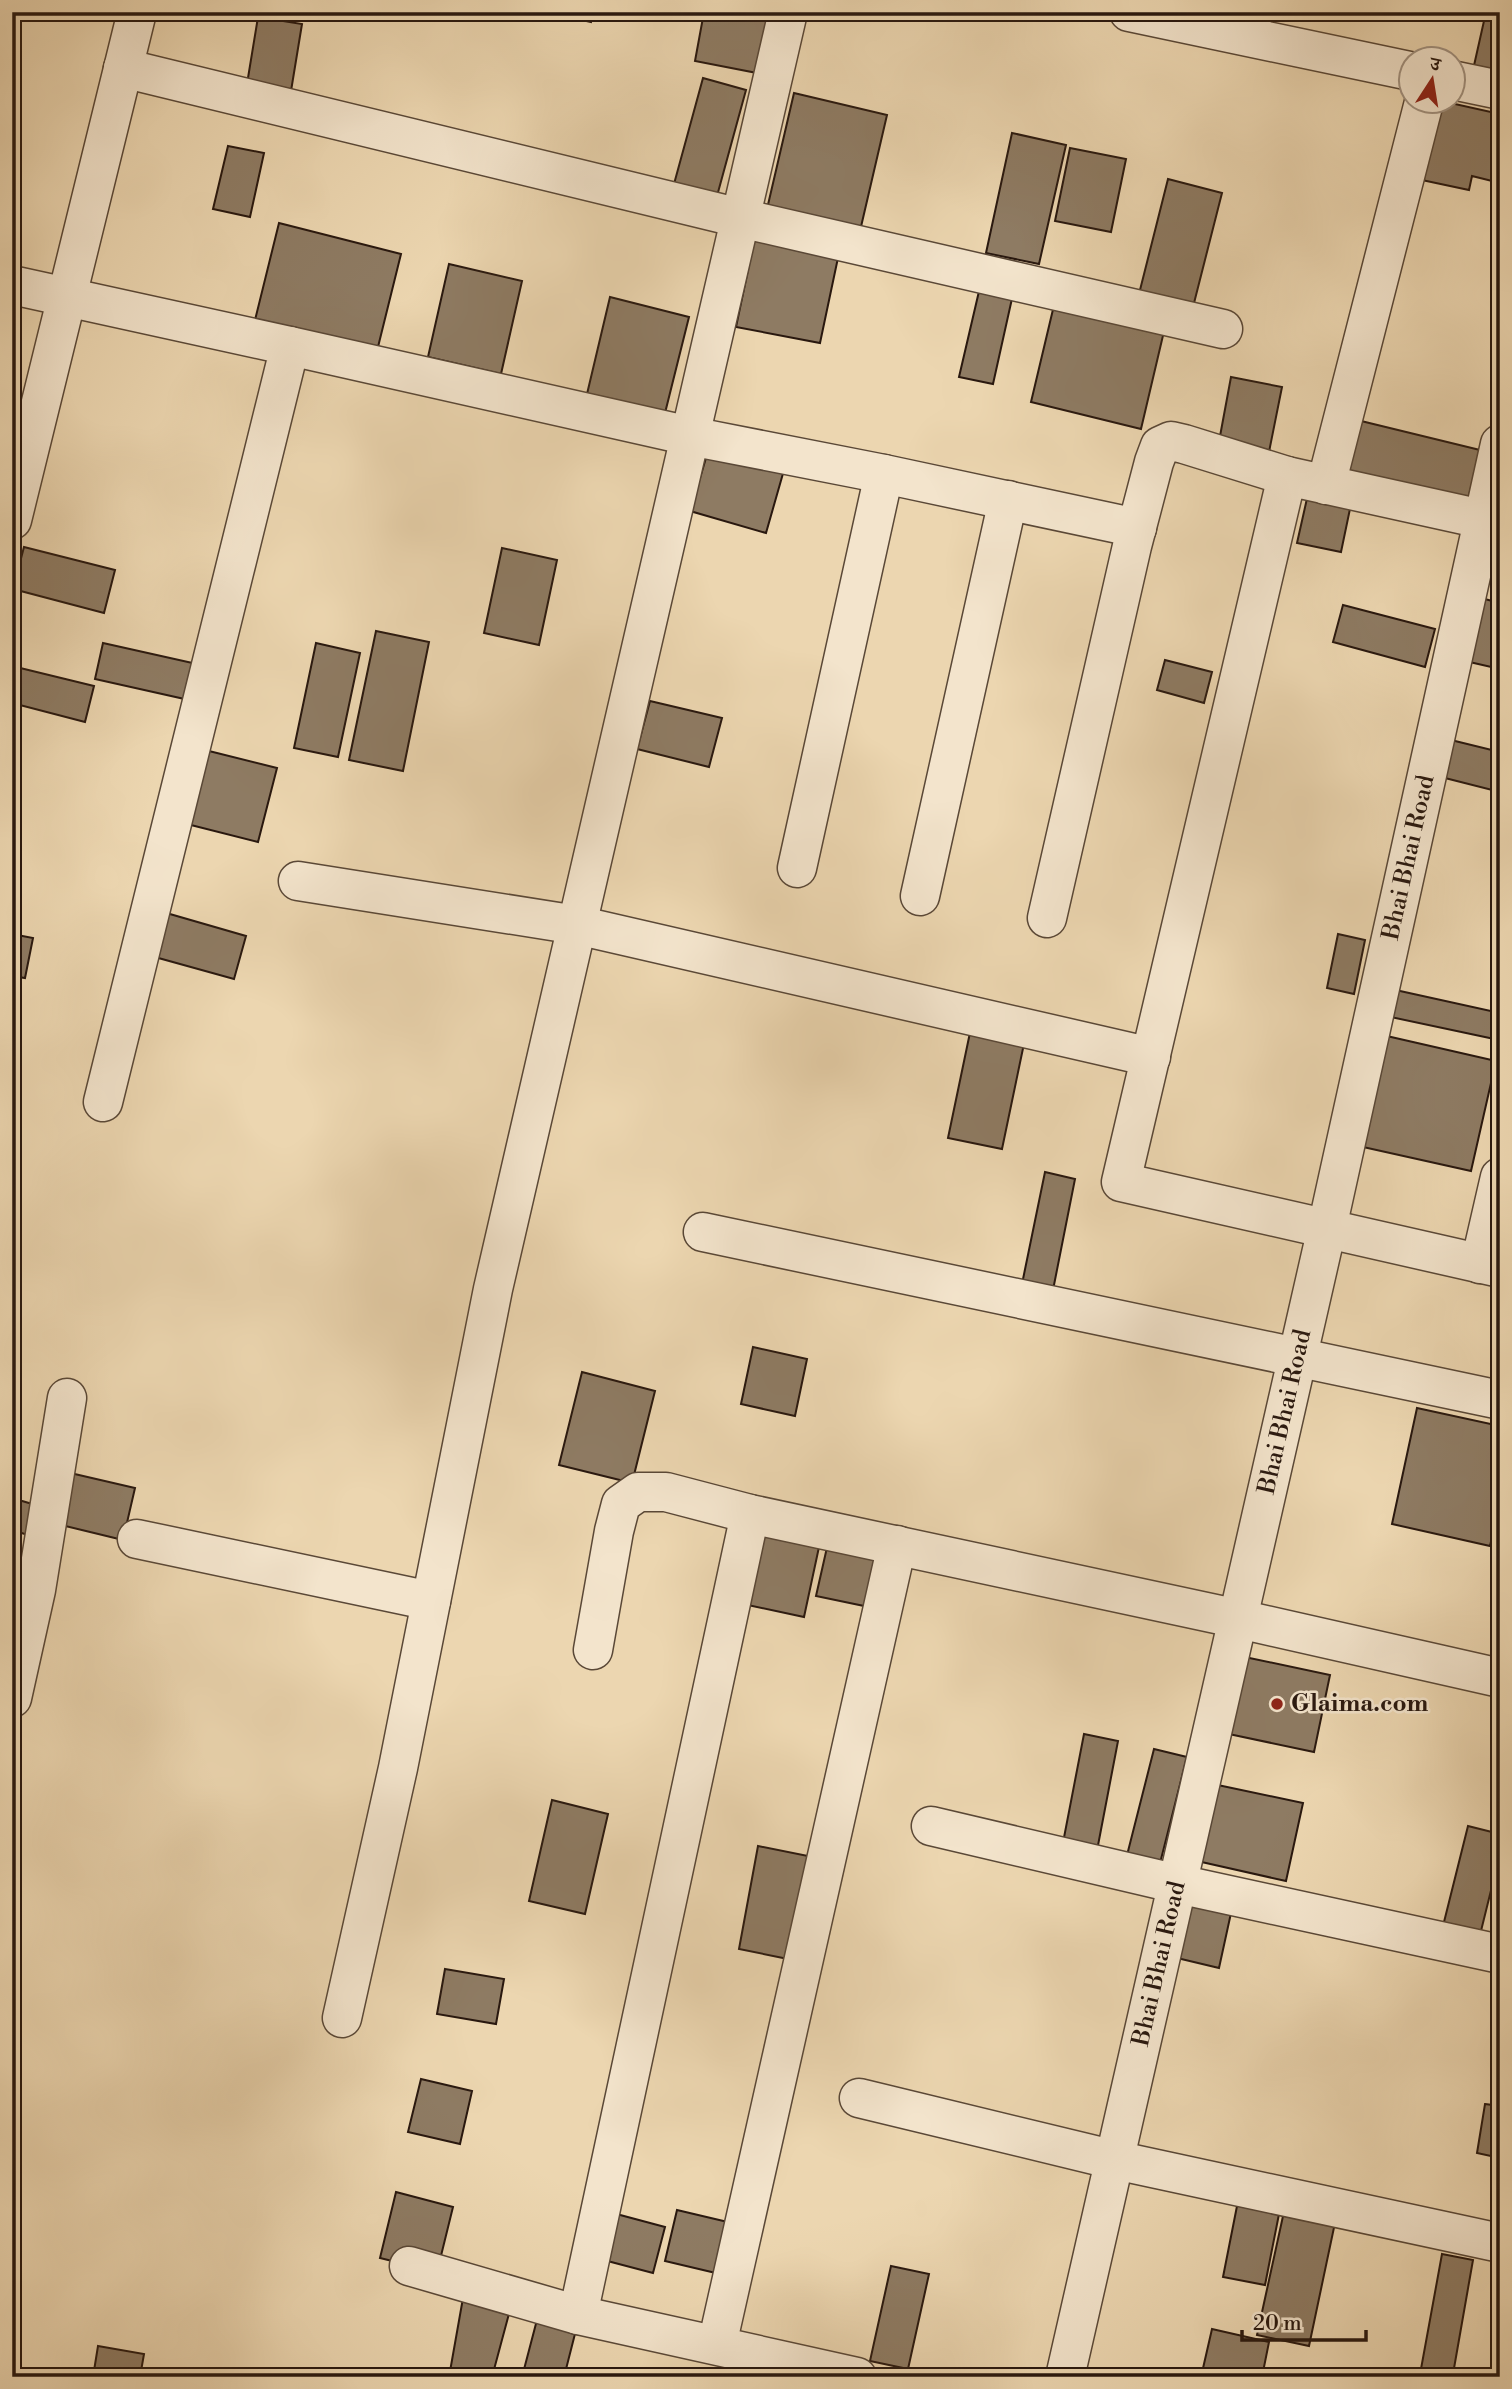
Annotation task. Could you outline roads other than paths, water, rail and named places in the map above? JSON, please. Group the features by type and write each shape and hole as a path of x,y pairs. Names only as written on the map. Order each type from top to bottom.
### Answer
{"street":[{"path":"12,520 137,12"},
{"path":"341,2018 398,1768 493,1289 788,12"},
{"path":"1129,12 1396,68"},
{"path":"123,68 740,218 1223,329"},
{"path":"1466,82 1500,90"},
{"path":"1326,485 1420,116"},
{"path":"12,285 67,295 690,436 1137,528"},
{"path":"103,1102 290,346"},
{"path":"1047,918 1137,528 1160,446 1171,441 1287,476 1491,521"},
{"name":"Bhai Bhai Road","path":"1065,2377 1491,521 1500,444"},
{"path":"797,868 884,474"},
{"path":"1287,476 1121,1182 1490,1266 1500,1177"},
{"path":"920,896 1008,500"},
{"path":"299,881 577,925 1151,1057"},
{"path":"703,1232 1500,1400"},
{"path":"12,1698 24,1591 67,1398"},
{"path":"593,1650 621,1504 638,1492 666,1492 750,1514 1500,1678"},
{"path":"578,2315 750,1514"},
{"path":"138,1539 431,1601"},
{"path":"717,2345 897,1545"},
{"path":"931,1826 1178,1884 1500,1954"},
{"path":"859,2098 1115,2160 1500,2243"},
{"path":"409,2266 578,2315 857,2377"}],"place":[{"name":"Glaima.com","path":"1277,1704"}]}
